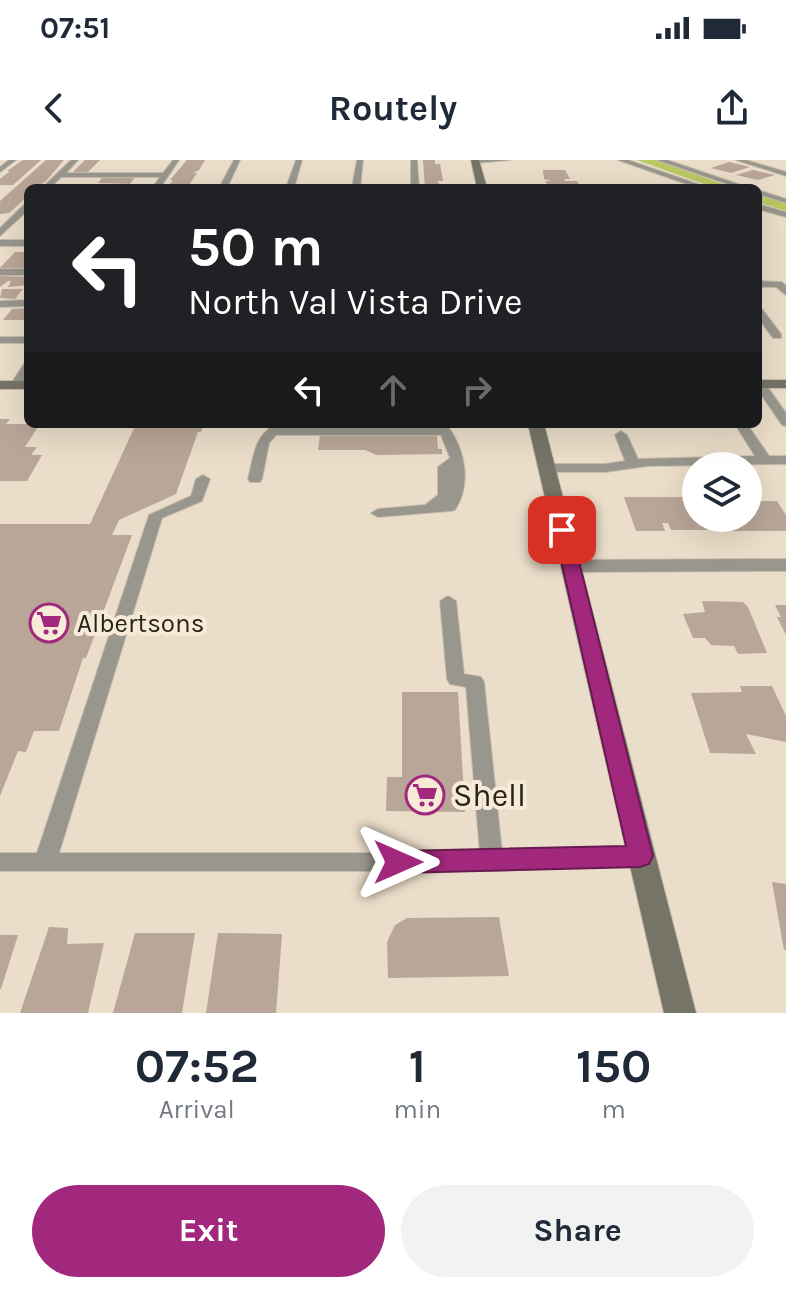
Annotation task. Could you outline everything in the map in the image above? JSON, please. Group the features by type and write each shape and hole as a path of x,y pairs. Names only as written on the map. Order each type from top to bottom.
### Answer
{"main road":[{"path":"476,161 481,184"},
{"path":"762,384 786,384"},
{"path":"0,385 22,385"},
{"path":"537,428 680,1013"}],"street":[{"path":"571,566 786,565"}],"lane":[{"path":"0,170 13,160"},
{"path":"50,184 75,160"},
{"path":"159,184 176,160"},
{"path":"225,184 237,160"},
{"path":"291,184 299,160"},
{"path":"357,184 360,160"},
{"path":"414,160 415,184"},
{"path":"476,161 507,160"},
{"path":"621,160 693,184"},
{"path":"660,160 734,184"},
{"path":"739,160 786,174"},
{"path":"756,165 786,165"},
{"path":"59,175 165,175"},
{"path":"762,193 786,201"},
{"path":"762,207 786,215"},
{"path":"0,233 24,210"},
{"path":"0,218 24,218"},
{"path":"0,255 5,243"},
{"path":"0,272 24,272"},
{"path":"762,284 779,284 786,292"},
{"path":"0,304 24,303"},
{"path":"762,316 777,336"},
{"path":"0,340 24,340"},
{"path":"762,388 786,422"},
{"path":"744,428 765,461"},
{"path":"255,479 267,435 272,431 445,431 452,439 459,481 455,500 450,507 378,513"},
{"path":"621,435 633,464"},
{"path":"547,468 786,460"},
{"path":"45,862 156,515 197,498 203,479"},
{"path":"448,601 456,679 475,682 492,862"},
{"path":"0,862 492,862 640,856"}],"building":[{"path":"23,160 41,160 13,185 0,185 0,179 10,171 7,171"},
{"path":"46,160 64,160 41,184 24,184 24,200 9,213 0,214 0,201"},
{"path":"85,160 100,160 88,172 73,172"},
{"path":"187,160 205,160 193,173 197,173 190,184 170,184 173,180 170,180"},
{"path":"423,160 435,160 435,164 440,164 443,181 437,181 440,184 425,184"},
{"path":"729,162 750,167 731,173 711,168"},
{"path":"543,170 565,170 570,179 565,181 577,181 579,184 547,184 545,181 552,181 544,179"},
{"path":"753,170 775,175 758,180 736,175"},
{"path":"135,177 130,184 98,183 102,178"},
{"path":"15,252 24,252 24,268 0,268"},
{"path":"0,276 24,277 24,285 8,287 11,281 8,281 0,287"},
{"path":"2,289 23,289 15,299 0,298"},
{"path":"24,308 24,320 3,320 12,309"},
{"path":"0,419 10,419 6,424 37,428 25,447 37,447 31,455 42,455 27,481 0,481"},
{"name":"Albertsons","path":"134,428 202,428 198,432 176,494 119,520 112,535 132,535 86,658 83,658 59,731 34,731 26,752 18,751 0,796 0,524 90,524"},
{"path":"320,434 437,436 438,449 442,449 442,454 377,455 365,450 318,450"},
{"path":"624,497 682,497 682,530 671,530 668,523 662,523 665,531 636,531"},
{"path":"762,501 777,501 786,515 786,531 762,531"},
{"path":"702,601 743,602 767,653 738,654 734,646 711,645 705,638 693,638 683,614 705,612"},
{"path":"775,605 786,605 786,635 777,617 781,617"},
{"path":"740,686 772,686 786,716 786,742 746,734 756,754 710,753 691,693 742,692"},
{"name":"Shell","path":"402,692 458,692 465,812 386,811 387,777 402,777"},
{"path":"772,882 786,884 786,950 784,950"},
{"path":"499,917 509,976 388,978 387,942 395,925 407,918"},
{"path":"49,927 68,928 67,944 104,943 88,1013 20,1013"},
{"path":"135,933 195,933 182,1013 113,1013"},
{"path":"218,933 282,934 276,1013 206,1013"},
{"path":"0,935 18,935 1,989 0,989"}],"waterway":[{"path":"643,160 716,184"},
{"path":"762,199 786,207"}],"place":[{"name":"Albertsons","path":"49,623"},
{"name":"Shell","path":"425,795"}],"route":[{"path":"398,862 640,856 562,530"}]}
